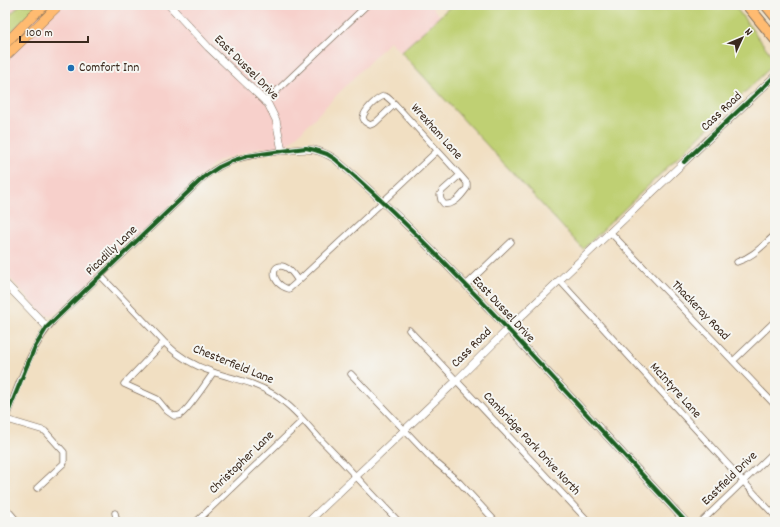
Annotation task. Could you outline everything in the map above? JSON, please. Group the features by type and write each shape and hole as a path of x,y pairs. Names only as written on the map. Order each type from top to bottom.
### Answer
{"highway":[{"path":"747,5 775,39"},
{"path":"766,5 775,16"}],"main road":[{"path":"5,44 33,15 46,5"},
{"path":"5,57 59,5"}],"street":[{"name":"East Dussel Drive","path":"169,5 208,47 265,102 276,120 282,151 306,148 321,151 344,167 383,201 508,329 686,522"},
{"path":"265,102 367,5"},
{"name":"Cass Road","path":"308,522 457,380 508,329 775,76"},
{"name":"Wrexham Lane","path":"395,104 375,123 370,125 365,122 363,118 364,112 380,98 384,96 387,97 395,104 437,151 460,175 467,183 468,188 453,203 448,205 444,204 440,195 442,191 460,175"},
{"name":"Picadilly Lane","path":"5,420 35,347 47,327 143,234 212,171 232,161 247,156 282,151"},
{"path":"298,281 286,267 279,266 275,269 274,275 276,280 284,287 289,289 298,281 437,151"},
{"name":"Thackeray Road","path":"610,232 775,405"},
{"path":"737,262 756,253 775,235"},
{"path":"466,285 511,242"},
{"name":"Chesterfield Lane","path":"101,276 173,351 189,362 213,373 241,380 263,388 284,401 399,522"},
{"name":"McIntyre Lane","path":"560,281 775,516"},
{"path":"5,283 47,327"},
{"path":"734,361 775,321"},
{"name":"Cambridge Park Drive North","path":"409,330 589,522"},
{"path":"164,342 124,384 157,399 167,411 174,416 180,415 184,412 213,373"},
{"path":"351,374 438,465 460,483 496,522"},
{"path":"5,420 44,432 64,452 64,462 37,488"},
{"name":"Christopher Lane","path":"196,522 303,420"},
{"name":"Eastfield Drive","path":"701,522 775,451"},
{"path":"5,507 18,522"},
{"path":"115,513 117,522"}],"shaded area":[{"path":"5,5 430,5 440,16 401,52 390,41 282,151 260,147 218,161 58,312 50,316 42,313 5,273"}],"green space":[{"path":"20,5 39,5 5,38 5,19"},
{"path":"452,5 734,5 775,60 775,63 583,249 401,52"}],"cycle path":[{"path":"684,162 775,76"},
{"path":"5,420 35,347 47,327 204,177 219,167 247,156 306,148 327,154 335,159 414,232 489,309 686,522"}],"place":[{"name":"Comfort Inn","path":"71,68"}]}
